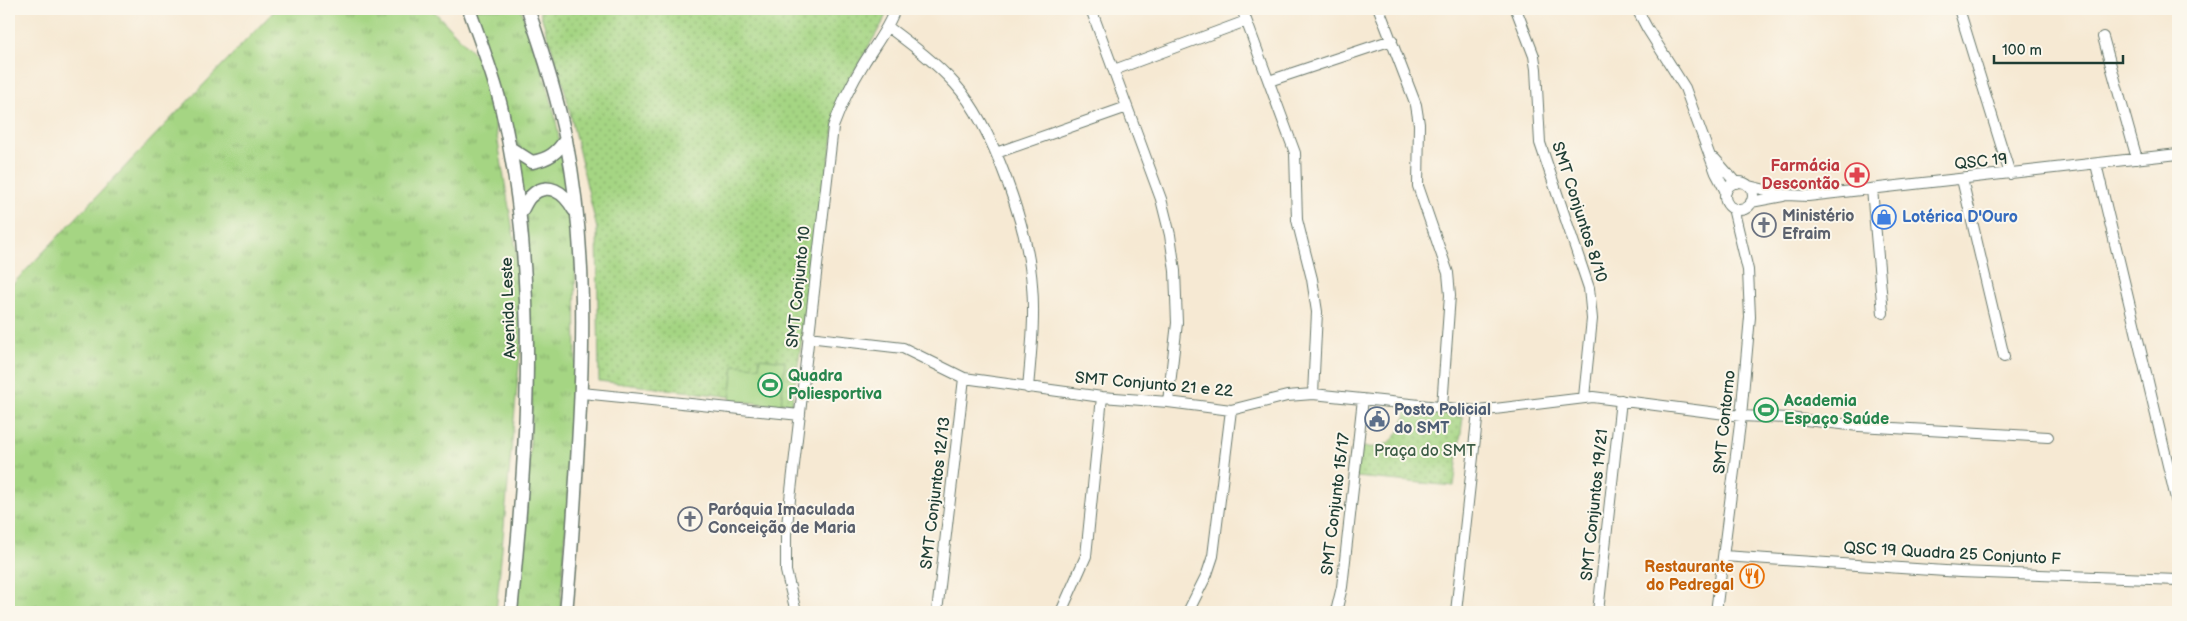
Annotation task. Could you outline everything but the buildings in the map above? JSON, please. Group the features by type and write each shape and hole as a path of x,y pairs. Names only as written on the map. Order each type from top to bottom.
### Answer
{"main road":[{"name":"Avenida Leste","path":"469,9 500,104 510,148 520,214 525,266 528,318 526,412 520,520 511,612"},
{"path":"528,9 543,52 566,139 576,214 583,304 582,393 566,612"},
{"path":"510,148 532,162 548,159 559,150 566,139"},
{"path":"520,214 530,197 540,190 547,188 561,193 576,214"}],"street":[{"name":"SMT Conjunto 10","path":"796,612 786,571 786,534 832,127 843,100 864,63 888,27 895,9"},
{"path":"1090,9 1161,199 1170,235 1175,271 1177,323 1168,402"},
{"path":"1242,9 1295,153 1297,220 1315,295 1317,312 1313,394"},
{"path":"1379,9 1416,105 1419,124 1418,186 1448,273 1450,295 1442,406"},
{"name":"SMT Conjuntos 8/10","path":"1516,9 1534,56 1540,143 1589,288 1592,319 1584,397"},
{"path":"1638,9 1647,28 1685,88 1718,179 1726,192 1726,200 1733,208 1747,206 1753,194 1749,186 1736,182 1717,163 1709,150"},
{"path":"1959,9 2010,174"},
{"path":"1114,70 1246,21"},
{"path":"888,27 921,51 955,84 974,108 996,153 1016,212 1032,283 1033,325 1028,388"},
{"path":"2103,37 2137,159"},
{"path":"1269,81 1392,40"},
{"path":"996,153 1127,107"},
{"name":"QSC 19","path":"1749,186 1786,195 1808,196 2178,154"},
{"path":"2096,164 2178,507"},
{"path":"1962,179 2004,357"},
{"path":"1726,192 1736,182"},
{"path":"1872,189 1883,314"},
{"name":"QSC 19","path":"1747,206 1786,195"},
{"name":"SMT Contorno","path":"1740,236 1747,206"},
{"name":"SMT Contorno","path":"1716,612 1741,416 1750,297 1748,270 1733,208"},
{"name":"SMT Conjunto 21 e 22","path":"808,337 903,348 964,378 1102,397 1168,402 1231,410 1287,396 1313,394 1478,411 1584,397 1741,416 1788,418 1859,426 2048,438"},
{"name":"SMT Conjuntos 12/13","path":"937,612 964,378"},
{"path":"582,393 800,416"},
{"path":"1060,612 1086,556 1102,397"},
{"name":"SMT Conjunto 15/17","path":"1336,612 1342,587 1364,398"},
{"name":"SMT Conjuntos 19/21","path":"1598,612 1621,400"},
{"path":"1188,612 1207,574 1213,556 1231,410"},
{"path":"1456,612 1478,411"},
{"name":"QSC 19 Quadra 25 Conjunto F","path":"1724,556 1960,572 2178,580"}],"green space":[{"path":"276,9 432,9 485,65 525,302 496,612 9,612 9,288"},
{"path":"469,9 521,9 551,98 555,117 560,152 548,161 522,151 512,132"},
{"path":"539,9 888,9 882,24 839,97 792,404 599,381 597,229 563,83"},
{"path":"512,135 521,152 533,162 564,147 575,213 576,390 560,612 516,612 526,519 532,403 526,216 531,199 525,215"},
{"path":"760,358 785,361 781,406 730,400 734,365 759,367"},
{"name":"Praça do SMT","path":"1407,408 1463,417 1454,486 1356,477 1360,448 1383,445 1394,438 1401,427"}],"place":[{"name":"Farmácia Descontão","path":"1857,175"},
{"name":"Lotérica D'Ouro","path":"1884,217"},
{"name":"Ministério Efraim","path":"1764,225"},
{"name":"Quadra Poliesportiva","path":"770,385"},
{"name":"Academia Espaço Saúde","path":"1766,410"},
{"name":"Posto Policial do SMT","path":"1377,419"},
{"name":"Paróquia Imaculada Conceição de Maria","path":"690,519"},
{"name":"Restaurante do Pedregal","path":"1752,576"}]}
